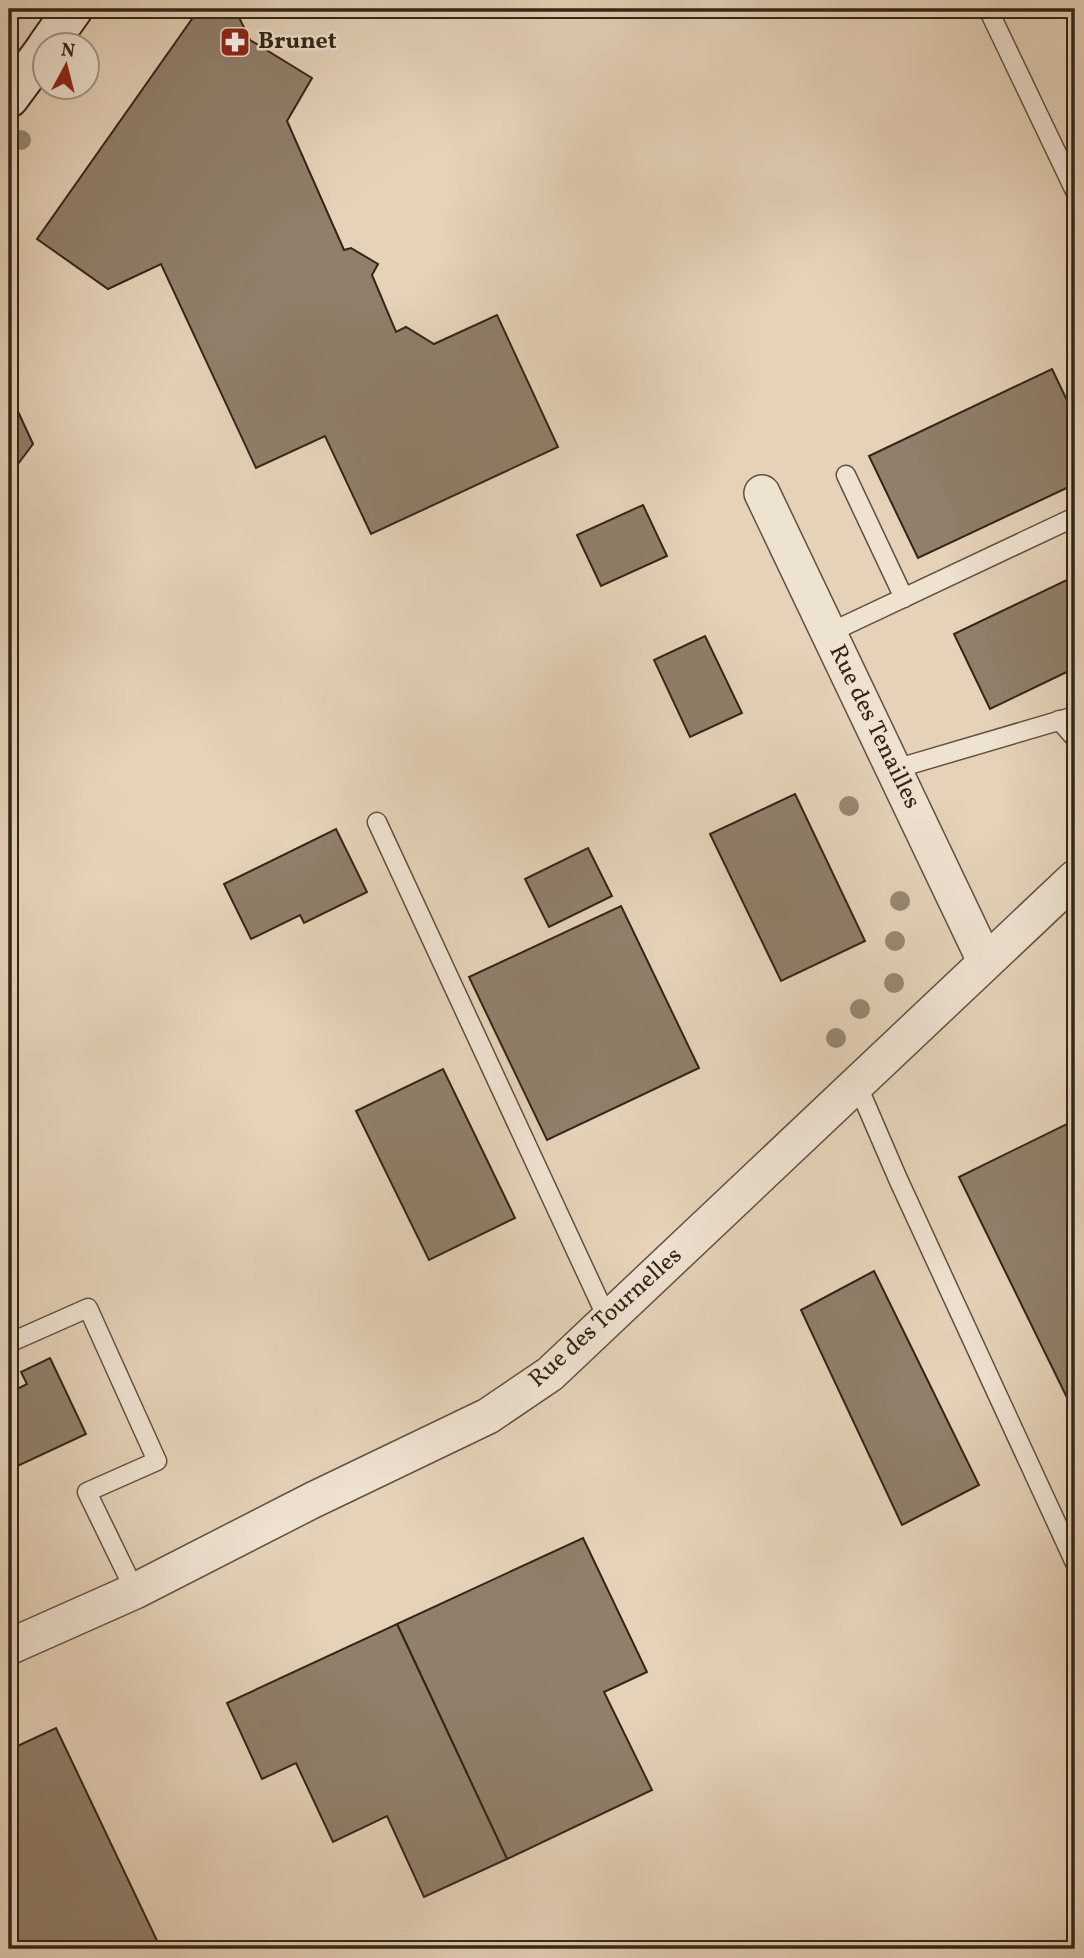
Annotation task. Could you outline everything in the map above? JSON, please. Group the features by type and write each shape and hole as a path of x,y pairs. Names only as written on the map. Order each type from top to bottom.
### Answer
{"main road":[{"path":"57,32 73,9"},
{"path":"9,98 32,66"}],"street":[{"name":"Rue des Tenailles","path":"762,493 985,961"},
{"name":"Rue des Tournelles","path":"9,1647 135,1591 313,1500 488,1416 550,1374 1075,878"}],"lane":[{"path":"988,9 1075,191"},
{"path":"846,475 904,598"},
{"path":"830,633 1075,517"},
{"path":"895,769 1067,718 1075,738"},
{"path":"377,822 608,1320"},
{"path":"857,1084 898,1180 1075,1563"},
{"path":"9,1343 88,1308 157,1461 87,1492 135,1591"}],"building":[{"path":"199,9 235,9 250,40 312,78 287,121 344,250 351,248 378,264 372,275 396,332 406,327 434,344 497,315 558,447 371,534 325,436 256,468 161,264 108,289 37,239"},
{"path":"1052,369 1075,417 1075,484 918,558 869,456"},
{"path":"9,392 33,444 9,476"},
{"path":"643,505 667,556 601,586 577,535"},
{"path":"1075,576 1075,668 990,709 954,634"},
{"path":"705,636 742,713 690,737 654,660"},
{"path":"795,794 865,941 781,981 710,834"},
{"path":"336,829 367,892 304,923 300,915 251,939 224,884"},
{"path":"588,848 612,896 549,927 525,879"},
{"path":"621,906 699,1068 547,1140 469,977"},
{"path":"443,1069 515,1218 429,1260 356,1111"},
{"path":"1075,1120 1075,1414 959,1177"},
{"path":"874,1271 979,1485 902,1525 801,1310"},
{"path":"50,1358 86,1434 9,1470 9,1393 27,1384 21,1372"},
{"path":"583,1538 647,1672 604,1692 652,1790 507,1859 397,1624"},
{"path":"397,1624 507,1859 424,1897 387,1816 333,1842 296,1763 262,1779 227,1703"},
{"path":"56,1728 161,1949 9,1949 9,1750"}],"place":[{"name":"Brunet","path":"235,42"}]}
